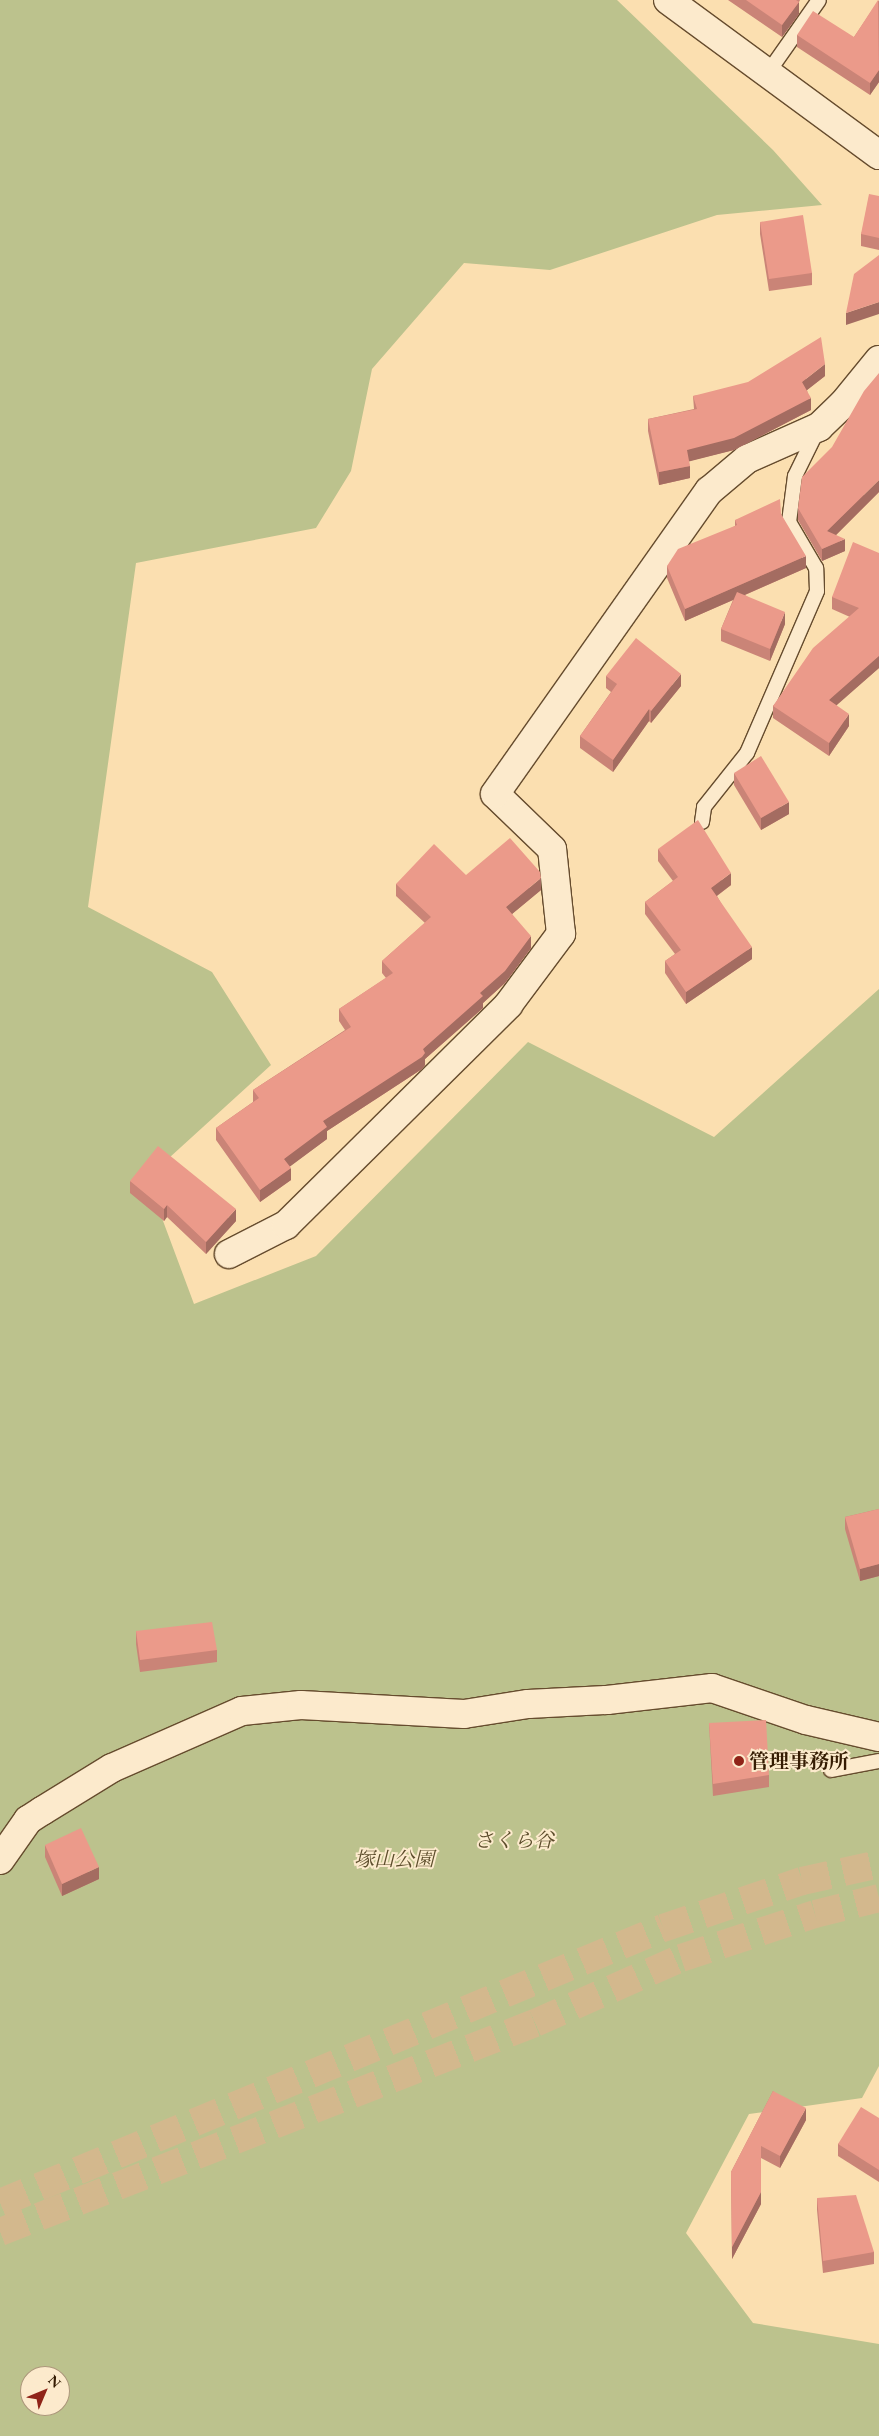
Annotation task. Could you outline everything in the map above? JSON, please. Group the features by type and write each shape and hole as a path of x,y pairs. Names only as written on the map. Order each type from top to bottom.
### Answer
{"street":[{"path":"672,1 767,74 879,155"},
{"path":"229,1254 286,1224 508,1005 561,934 552,849 495,794 709,491 747,459 819,426 843,404 879,360"},
{"path":"0,1860 28,1820 50,1806 112,1768 242,1711 301,1705 464,1714 528,1704 607,1700 712,1688 806,1720 879,1737"}],"lane":[{"path":"767,74 819,0"},
{"path":"702,822 704,807 747,753 817,591 816,568 789,522 795,476 819,426"},
{"path":"831,1770 879,1761"}],"green space":[{"path":"0,0 617,0 773,150 822,205 717,215 550,270 464,263 372,369 351,471 316,528 136,563 88,907 212,972 271,1065 147,1178 194,1304 316,1256 528,1042 714,1137 879,989 879,2066 862,2098 749,2114 686,2233 753,2323 879,2344 879,2436 0,2436"}],"building":[{"path":"746,0 796,0 799,2 782,25"},
{"path":"878,0 879,70 870,83 797,35 813,11 854,37"},
{"path":"869,194 879,196 879,238 861,234"},
{"path":"803,215 812,273 769,279 760,222"},
{"path":"879,255 879,302 846,313 854,274"},
{"path":"821,337 825,364 802,382 811,398 734,438 687,450 690,466 659,472 648,419 697,409 693,396 748,382"},
{"path":"879,373 879,480 827,531 845,539 822,549 798,508 802,477 832,447 864,391"},
{"path":"780,499 781,514 806,556 685,609 667,566 678,549 737,525 735,520"},
{"path":"853,542 879,553 879,656 829,700 849,714 829,743 773,706 813,648 859,608 832,597"},
{"path":"737,592 785,612 770,649 721,629"},
{"path":"636,638 681,674 651,711 649,709 613,760 580,736 617,684 606,676"},
{"path":"761,756 789,802 761,818 734,773"},
{"path":"698,820 731,873 711,888 752,947 686,992 665,961 681,950 645,902 678,877 658,849"},
{"path":"510,838 540,872 541,878 506,907 531,936 505,971 480,993 483,996 423,1049 425,1053 422,1057 323,1121 327,1127 284,1159 291,1168 260,1190 216,1128 259,1098 253,1090 351,1027 339,1009 393,973 382,961 431,917 396,884 434,844 466,875"},
{"path":"158,1146 236,1209 206,1242 167,1205 164,1209 130,1181"},
{"path":"879,1509 879,1564 860,1569 845,1517"},
{"path":"212,1622 217,1650 140,1660 136,1631"},
{"name":"管理事務所","path":"766,1720 769,1775 713,1784 709,1723"},
{"path":"81,1828 99,1867 62,1884 45,1845"},
{"path":"773,2091 806,2108 780,2156 761,2146 761,2192 732,2247 731,2172"},
{"path":"861,2107 879,2118 879,2170 838,2144"},
{"path":"856,2195 874,2252 823,2261 817,2198"}],"tunnel":[{"path":"0,2203 663,1928 802,1881 879,1864"},
{"path":"0,2232 535,2023 681,1958 815,1914 879,1898"}],"place":[{"name":"管理事務所","path":"739,1761"}],"park label":[{"name":"さくら谷","path":"514,1840"},
{"name":"塚山公園","path":"394,1859"}]}
